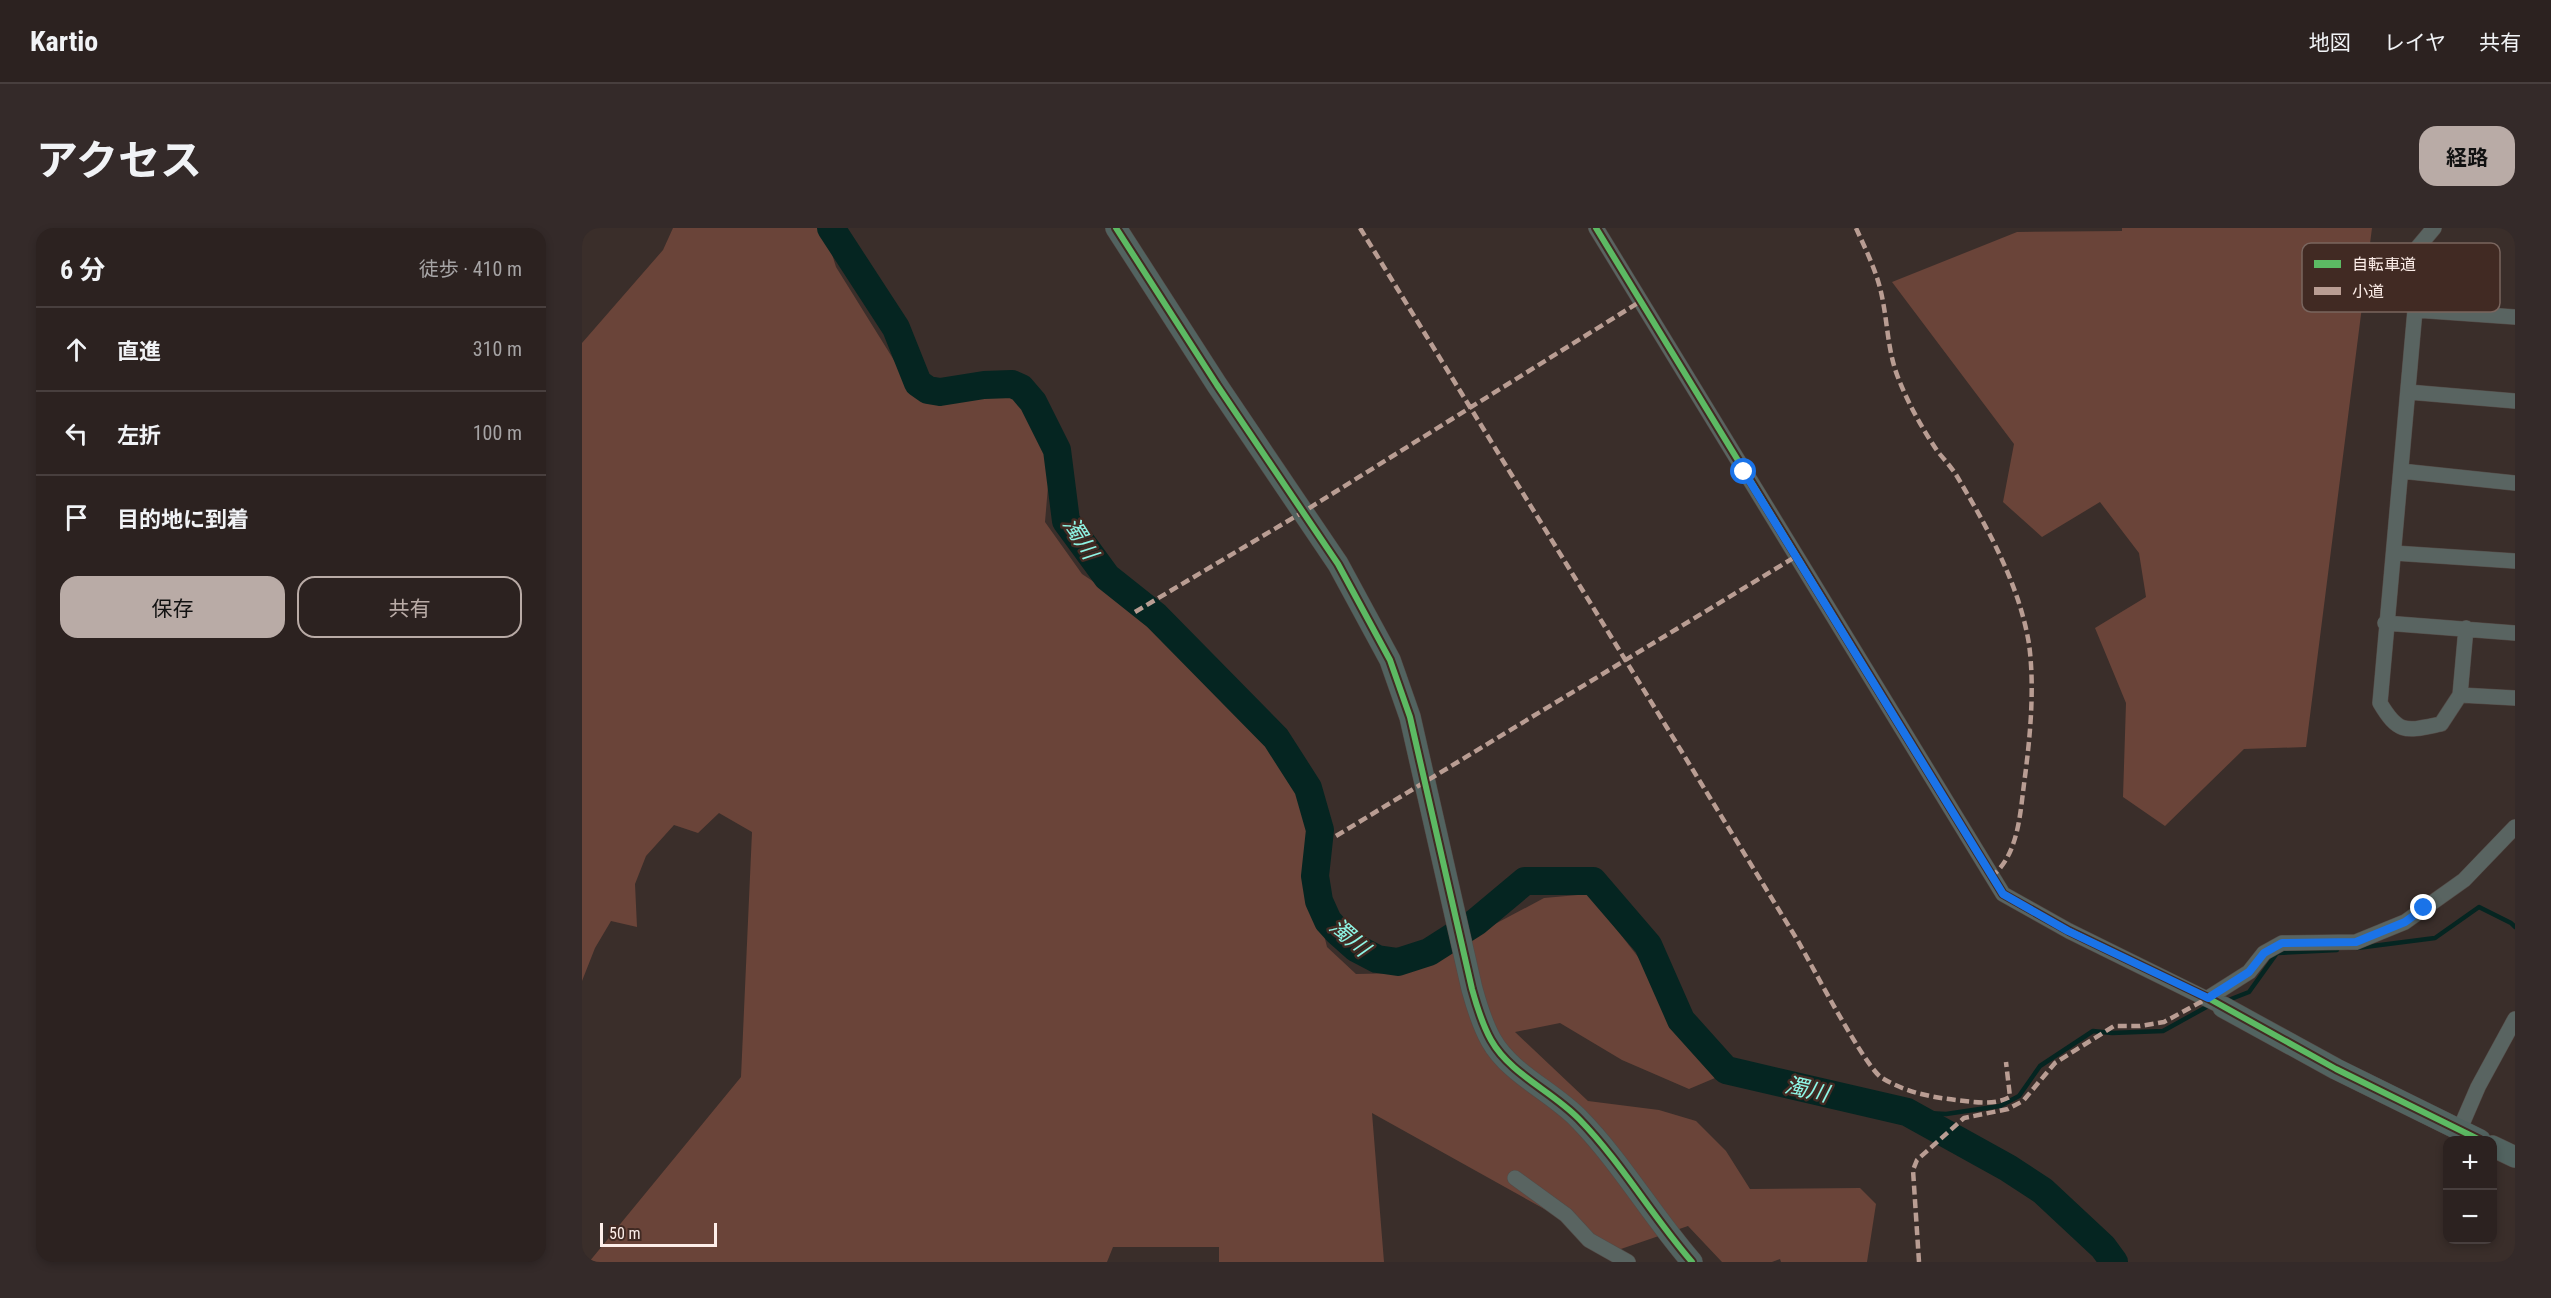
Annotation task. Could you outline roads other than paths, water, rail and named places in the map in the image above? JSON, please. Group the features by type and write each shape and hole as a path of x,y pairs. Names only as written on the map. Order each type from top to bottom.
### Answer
{"street":[{"path":"1116,228 1217,385 1338,564 1390,660 1410,717 1472,989 1481,1020 1492,1042 1524,1075 1551,1094 1579,1119 1692,1262"},
{"path":"1596,228 2003,894 2068,931 2214,1002 2336,1069 2470,1136"},
{"path":"2421,243 2434,228"},
{"path":"2415,312 2394,553 2385,623 2380,703 2392,723 2410,730 2441,724 2460,695 2466,628"},
{"path":"2444,312 2515,317"},
{"path":"2408,392 2515,400"},
{"path":"2401,471 2515,483"},
{"path":"2394,553 2515,561"},
{"path":"2385,623 2515,633"},
{"path":"2460,695 2515,698"},
{"path":"2214,1002 2249,972 2264,953 2282,943 2356,942 2405,922 2464,880 2515,827"},
{"path":"2458,1131 2478,1087 2515,1018"},
{"path":"2497,1148 2515,1156"},
{"path":"1515,1178 1566,1215 1588,1240 1628,1262"}],"waterway":[{"name":"濁川","path":"831,228 896,328 918,383 928,390 940,392 984,385 1012,384 1021,388 1033,402 1057,450 1066,521 1107,577 1156,616 1276,738 1308,788 1320,830 1315,876 1319,901 1328,921 1356,948 1377,959 1398,962 1429,952 1476,922 1525,881 1593,881 1648,945 1681,1020 1726,1070 1907,1112 2008,1168 2043,1191 2103,1247 2114,1262"},
{"path":"2357,948 2435,938 2479,907 2515,927"},
{"path":"2226,1001 2249,992 2277,953 2337,950"},
{"path":"1907,1112 1946,1114 2000,1106 2019,1096 2040,1066 2093,1031 2112,1033 2163,1031 2210,1005"}]}
